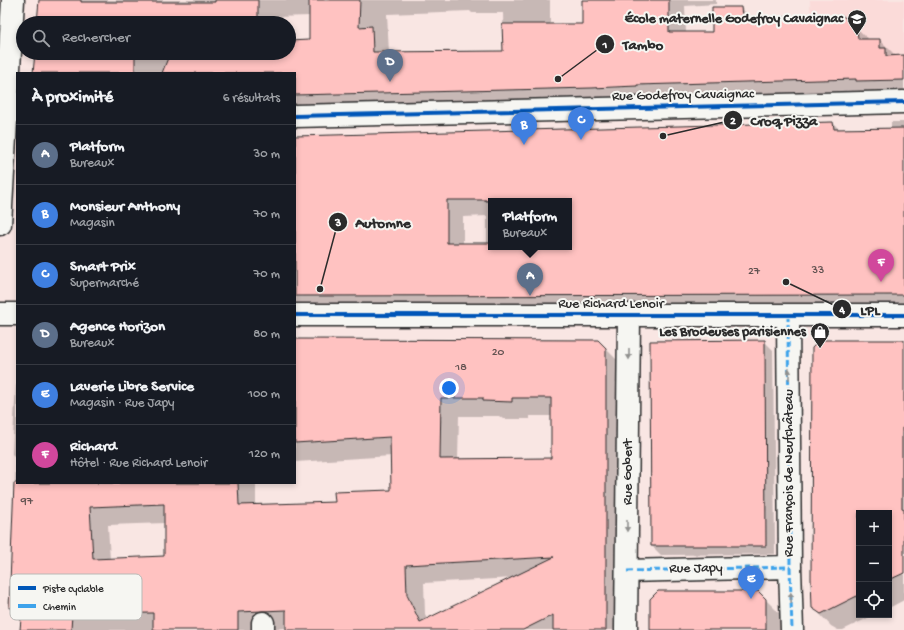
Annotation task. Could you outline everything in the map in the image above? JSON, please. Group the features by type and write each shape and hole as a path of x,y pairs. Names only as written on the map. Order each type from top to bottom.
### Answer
{"street":[{"path":"0,224 11,123 13,0"},
{"name":"Rue Godefroy Cavaignac","path":"296,116 904,102"},
{"path":"0,314 16,314"},
{"name":"Rue Richard Lenoir","path":"296,315 904,315"},
{"name":"Rue Gobert","path":"626,630 629,315"},
{"name":"Rue François de Neufchâteau","path":"788,315 792,630"},
{"name":"Rue Japy","path":"627,571 790,567"}],"shaded area":[{"name":"École maternelle Godefroy Cavaignac","path":"810,0 904,0 904,80 812,80"}],"building":[{"path":"39,0 81,0 81,2 215,2 215,0 258,0 258,16 38,16"},
{"path":"309,0 360,0 359,27 372,26 373,52 503,51 502,24 582,24 582,0 669,0 669,32 712,32 712,7 741,7 742,18 843,16 857,28 858,39 880,39 880,48 886,48 886,56 904,55 904,80 856,81 856,79 637,85 592,88 296,95 296,72 162,72 167,60 296,60 296,41 309,40"},
{"path":"34,60 135,60 135,72 33,72"},
{"path":"833,122 834,129 904,128 904,295 296,296 296,136"},
{"path":"296,339 598,340 606,348 606,630 553,630 553,615 523,630 286,630 286,610 238,612 238,630 157,630 153,629 153,613 142,613 142,574 10,574 14,483 238,484 239,505 335,502 334,492 391,490 390,437 296,443","holes":["441,398 483,398 483,401 512,402 512,398 551,398 551,458 440,459","164,504 164,556 93,559 90,507","554,557 420,622 407,595 406,565"]},
{"path":"765,340 766,546 651,546 650,341"},
{"path":"820,340 904,340 902,508 904,509 904,573 892,579 892,510 856,510 856,596 821,614 812,608 812,348"},
{"path":"10,583 10,608 9,608"},
{"path":"658,591 758,591 766,599 766,630 650,630 650,599"},
{"path":"21,620 72,620 71,630 20,630"}],"marked path":[{"path":"788,315 792,630"},
{"path":"627,571 790,567"}],"cycle path":[{"path":"296,116 904,102"},
{"path":"296,315 904,315"}],"place":[{"name":"École maternelle Godefroy Cavaignac","path":"857,36"},
{"name":"Tambo","path":"558,79"},
{"name":"Agence Horizon","path":"390,82"},
{"name":"Croq Pizza","path":"663,136"},
{"name":"Smart Prix","path":"581,140"},
{"name":"Monsieur Anthony","path":"524,145"},
{"name":"LPL","path":"786,282"},
{"name":"Richard","path":"881,282"},
{"name":"Automne","path":"320,289"},
{"name":"Platform","path":"530,296"},
{"name":"Les Brodeuses parisiennes","path":"820,349"},
{"name":"Laverie Libre Service","path":"751,599"}]}
